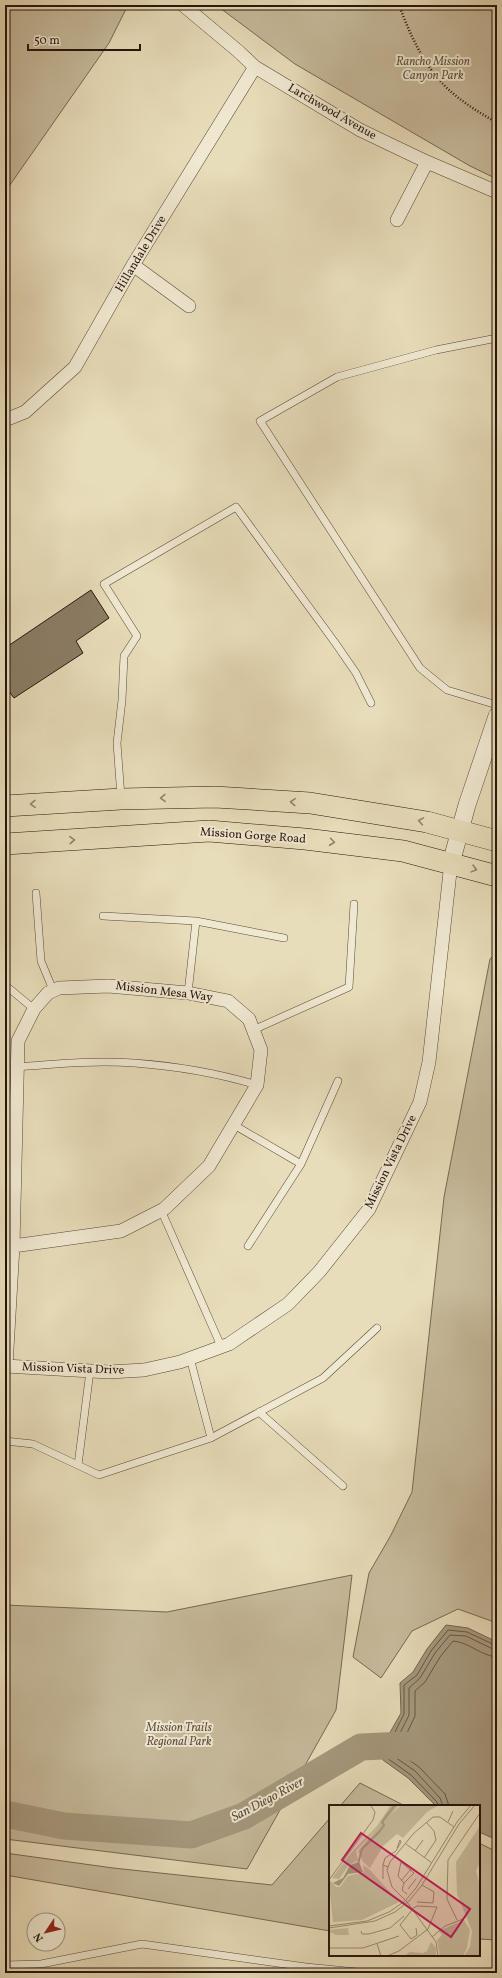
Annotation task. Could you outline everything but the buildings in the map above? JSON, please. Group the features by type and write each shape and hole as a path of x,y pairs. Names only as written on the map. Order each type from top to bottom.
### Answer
{"main road":[{"path":"5,806 121,799 215,797 310,803 427,822 497,841"},
{"name":"Mission Gorge Road","path":"5,844 209,831 305,839 402,851 497,876"}],"street":[{"name":"Larchwood Avenue","path":"183,5 255,67 360,130 426,162 497,192"},
{"name":"Hillandale Drive","path":"5,420 25,412 74,367 133,265 255,67"},
{"path":"397,220 426,162"},
{"path":"133,265 189,306"},
{"path":"451,863 459,830 497,716"},
{"name":"Mission Vista Drive","path":"6,1366 109,1372 144,1370 190,1358 229,1344 288,1304 319,1272 368,1209 404,1139 420,1102 429,1062 451,863"},
{"name":"Mission Mesa Way","path":"13,1246 121,1231 161,1210 210,1166 257,1085 261,1050 249,1019 228,1001 188,993 108,986 59,988 53,990"},
{"path":"6,1366 8,1284 13,1246 11,1119 17,1067 18,1042 34,1009 48,992 53,990"}],"lane":[{"path":"497,338 436,350 337,377 260,422 420,668 447,690 497,705"},
{"path":"121,799 117,743 122,700 124,656 138,636 104,584 236,507 356,673 371,703"},
{"path":"36,893 41,961 53,990"},
{"path":"253,1030 349,986 354,904"},
{"path":"103,916 196,921 284,938"},
{"path":"188,993 196,921"},
{"path":"5,985 34,1009"},
{"path":"17,1067 58,1064 133,1063 220,1074 257,1085"},
{"path":"248,1246 301,1164 338,1081"},
{"path":"234,1125 301,1164"},
{"path":"161,1210 221,1346"},
{"path":"5,1441 33,1444 99,1475 211,1438 323,1378 377,1328"},
{"path":"190,1358 211,1438"},
{"path":"78,1465 90,1371"},
{"path":"259,1412 343,1486"},
{"path":"5,1965 42,1964 142,1944 306,1967 367,1973"}],"path":[{"path":"399,5 408,31 436,76 467,105 495,121 497,130"}],"green space":[{"path":"5,5 128,5 109,43 5,192"},
{"name":"Rancho Mission Canyon Park","path":"216,5 497,5 497,179 470,166 295,64"},
{"path":"497,952 497,1623 458,1609 412,1631 381,1678 353,1657 369,1573 391,1535 412,1492 444,1197 490,959"},
{"name":"Mission Trails Regional Park","path":"352,1575 336,1710 247,1869 5,1839 5,1605 167,1612"},
{"path":"360,1783 403,1805 341,1805"},
{"path":"329,1819 329,1931 5,1875 5,1853 113,1868 272,1885"},
{"path":"480,1844 497,1852 497,1940 480,1939"}],"water":[{"path":"446,1625 468,1628 497,1642 497,1837 495,1839 480,1832 480,1805 435,1805 408,1778 383,1760 383,1745 401,1713 400,1683 413,1672 427,1649"}],"waterway":[{"name":"San Diego River","path":"5,1814 64,1826 191,1835 244,1816 361,1747 405,1745 420,1750"}]}
